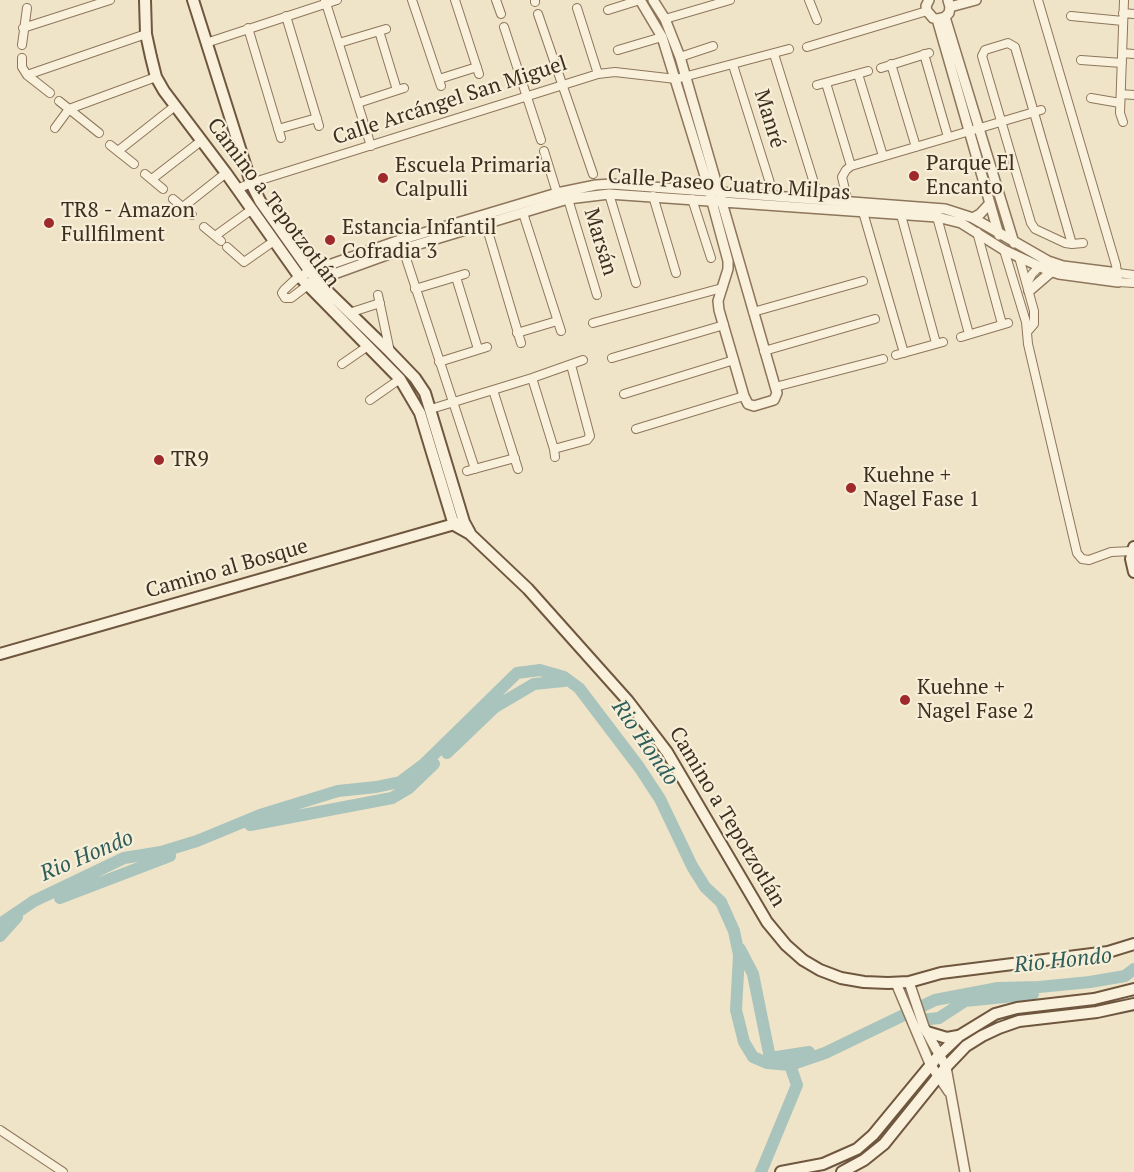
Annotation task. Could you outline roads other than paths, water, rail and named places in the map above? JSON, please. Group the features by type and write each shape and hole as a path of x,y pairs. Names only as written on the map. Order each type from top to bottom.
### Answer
{"main road":[{"name":"Camino a Tepotzotlán","path":"145,0 146,34 156,77 175,106 226,172 274,241 368,346 400,378 425,411"},
{"name":"Camino a Tepotzotlán","path":"193,0 251,183 260,201 308,278 349,313 415,378 424,393 425,411 459,523 548,610 628,701 667,752 767,922 786,945 803,960 841,978 864,982 896,983 941,974 1108,952 1134,944"},
{"name":"Camino al Bosque","path":"0,654 459,523"},
{"path":"1133,549 1131,559 1134,572"},
{"path":"781,1172 823,1164 856,1149 873,1136 930,1064 958,1036 995,1014 1017,1008 1094,999 1134,989"},
{"path":"842,1172 864,1160 884,1144 945,1067 966,1046 999,1028 1020,1021 1096,1012 1134,1004"},
{"path":"923,1030 947,1038 958,1036"}],"street":[{"path":"23,28 110,0"},
{"path":"206,43 337,0"},
{"path":"412,0 440,83 478,71 455,0"},
{"path":"496,0 501,14"},
{"path":"608,10 640,0 662,37 681,78 715,196 775,387 776,398 754,406 748,404 744,396 718,301 728,269 728,261 715,196"},
{"path":"653,0 665,19 680,57 681,78"},
{"path":"665,19 730,0"},
{"path":"809,0 817,20"},
{"path":"929,0 926,6 927,11 933,18 941,18"},
{"path":"976,0 949,4 941,18 975,129 1028,287 1035,319 1028,331"},
{"path":"1038,0 1118,277"},
{"path":"1123,122 1120,103 1124,0"},
{"path":"326,2 371,146"},
{"path":"22,45 27,8"},
{"path":"577,8 598,74"},
{"path":"807,46 927,11"},
{"path":"538,14 593,174"},
{"path":"1071,16 1123,17 1134,14"},
{"path":"278,129 318,122 286,16"},
{"path":"504,27 541,140"},
{"path":"248,28 281,138"},
{"path":"339,43 382,30 400,89 358,103"},
{"path":"27,75 146,34"},
{"path":"618,50 662,37"},
{"path":"1072,244 1038,111 1015,47 1008,43 985,50 982,53 1031,223 1035,229 1065,243 1072,244 1083,243"},
{"path":"680,57 713,46"},
{"path":"681,78 789,49"},
{"path":"881,68 926,53 948,137"},
{"path":"1122,53 1134,54"},
{"path":"774,54 815,186"},
{"path":"22,58 22,67 27,75 50,93"},
{"path":"1081,60 1122,63"},
{"name":"Manré","path":"733,64 770,183"},
{"path":"891,64 915,147"},
{"path":"851,166 821,84 868,71"},
{"name":"Calle Arcángel San Miguel","path":"237,189 598,74 615,72 681,78"},
{"path":"858,74 883,156"},
{"path":"55,128 69,109 156,77"},
{"path":"1121,94 1134,95"},
{"path":"1091,98 1120,103"},
{"path":"59,100 99,133"},
{"path":"1057,104 1067,102"},
{"path":"118,151 175,106"},
{"path":"849,206 842,177 851,166 1038,111"},
{"path":"975,129 990,202 1028,331 1028,344 1077,553 1082,559 1089,560 1111,552 1133,549"},
{"path":"163,189 148,176 201,141"},
{"path":"110,145 134,164"},
{"path":"544,152 557,193"},
{"path":"183,207 226,172"},
{"name":"Calle Paseo Cuatro Milpas","path":"308,278 401,245 537,204 568,200 612,184 715,196 849,206 933,207 974,218 1013,243 1048,261 1118,277 1134,283"},
{"name":"Calle Paseo Cuatro Milpas","path":"401,245 486,225 523,213 557,193 598,189 609,194 692,199 715,196"},
{"path":"609,194 636,283"},
{"path":"653,196 676,273"},
{"path":"173,199 192,215"},
{"path":"692,199 711,258"},
{"name":"Marsán","path":"568,200 597,295"},
{"path":"974,218 990,202"},
{"name":"Calle Paseo Cuatro Milpas","path":"849,206 863,212 937,217 955,221 1004,250 1059,274 1118,277 1134,275"},
{"path":"221,242 251,210"},
{"path":"863,212 900,354 940,343 901,215"},
{"path":"523,213 561,331"},
{"path":"937,217 969,334"},
{"path":"486,225 521,344"},
{"path":"204,227 244,262 274,241"},
{"path":"961,337 1005,323 977,232"},
{"path":"401,245 476,469"},
{"path":"1028,287 1032,274 1040,267"},
{"path":"1028,287 1051,272"},
{"path":"415,289 465,274"},
{"path":"456,277 478,350"},
{"path":"753,312 863,281"},
{"path":"592,323 722,288"},
{"path":"349,313 379,299 390,352"},
{"path":"764,351 875,319"},
{"path":"517,333 557,321"},
{"path":"612,358 724,325"},
{"path":"342,364 368,346"},
{"path":"439,362 487,347"},
{"path":"775,387 883,359"},
{"path":"425,411 584,360"},
{"path":"624,393 734,360"},
{"path":"532,378 555,453 587,440 590,436 571,365"},
{"path":"370,400 400,378"},
{"path":"493,390 518,469"},
{"path":"636,429 744,396"},
{"path":"466,471 515,458"},
{"path":"907,995 909,982"},
{"path":"896,983 907,995 923,1030 945,1067 965,1172"},
{"path":"923,1030 930,1064 950,1094"},
{"path":"0,1130 63,1172"}],"waterway":[{"name":"Rio Hondo","path":"0,924 34,901 124,858 161,852 197,841 260,815 338,791 400,782 424,764 517,673 540,670 564,677 579,688 639,767 660,799 692,866 705,887 721,902 734,931 739,955 736,1010 744,1042 753,1057 767,1063 790,1065 825,1053 935,1000 998,988 1090,982 1125,976 1134,969"},
{"path":"447,753 495,707 534,684 564,681"},
{"path":"250,825 392,798 409,788 434,764"},
{"path":"60,898 170,856"},
{"path":"0,936 17,917"},
{"path":"740,949 753,974 770,1058 809,1052"},
{"path":"912,1021 939,1018 965,1001 1033,994"},
{"path":"761,1172 797,1085 790,1065"}],"place":[{"name":"Parque El Encanto","path":"914,176"},
{"name":"Escuela Primaria Calpulli","path":"383,178"},
{"name":"TR8 - Amazon Fullfilment","path":"49,223"},
{"name":"Estancia Infantil Cofradia 3","path":"330,240"},
{"name":"TR9","path":"159,460"},
{"name":"Kuehne + Nagel Fase 1","path":"851,488"},
{"name":"Kuehne + Nagel Fase 2","path":"905,700"}]}
